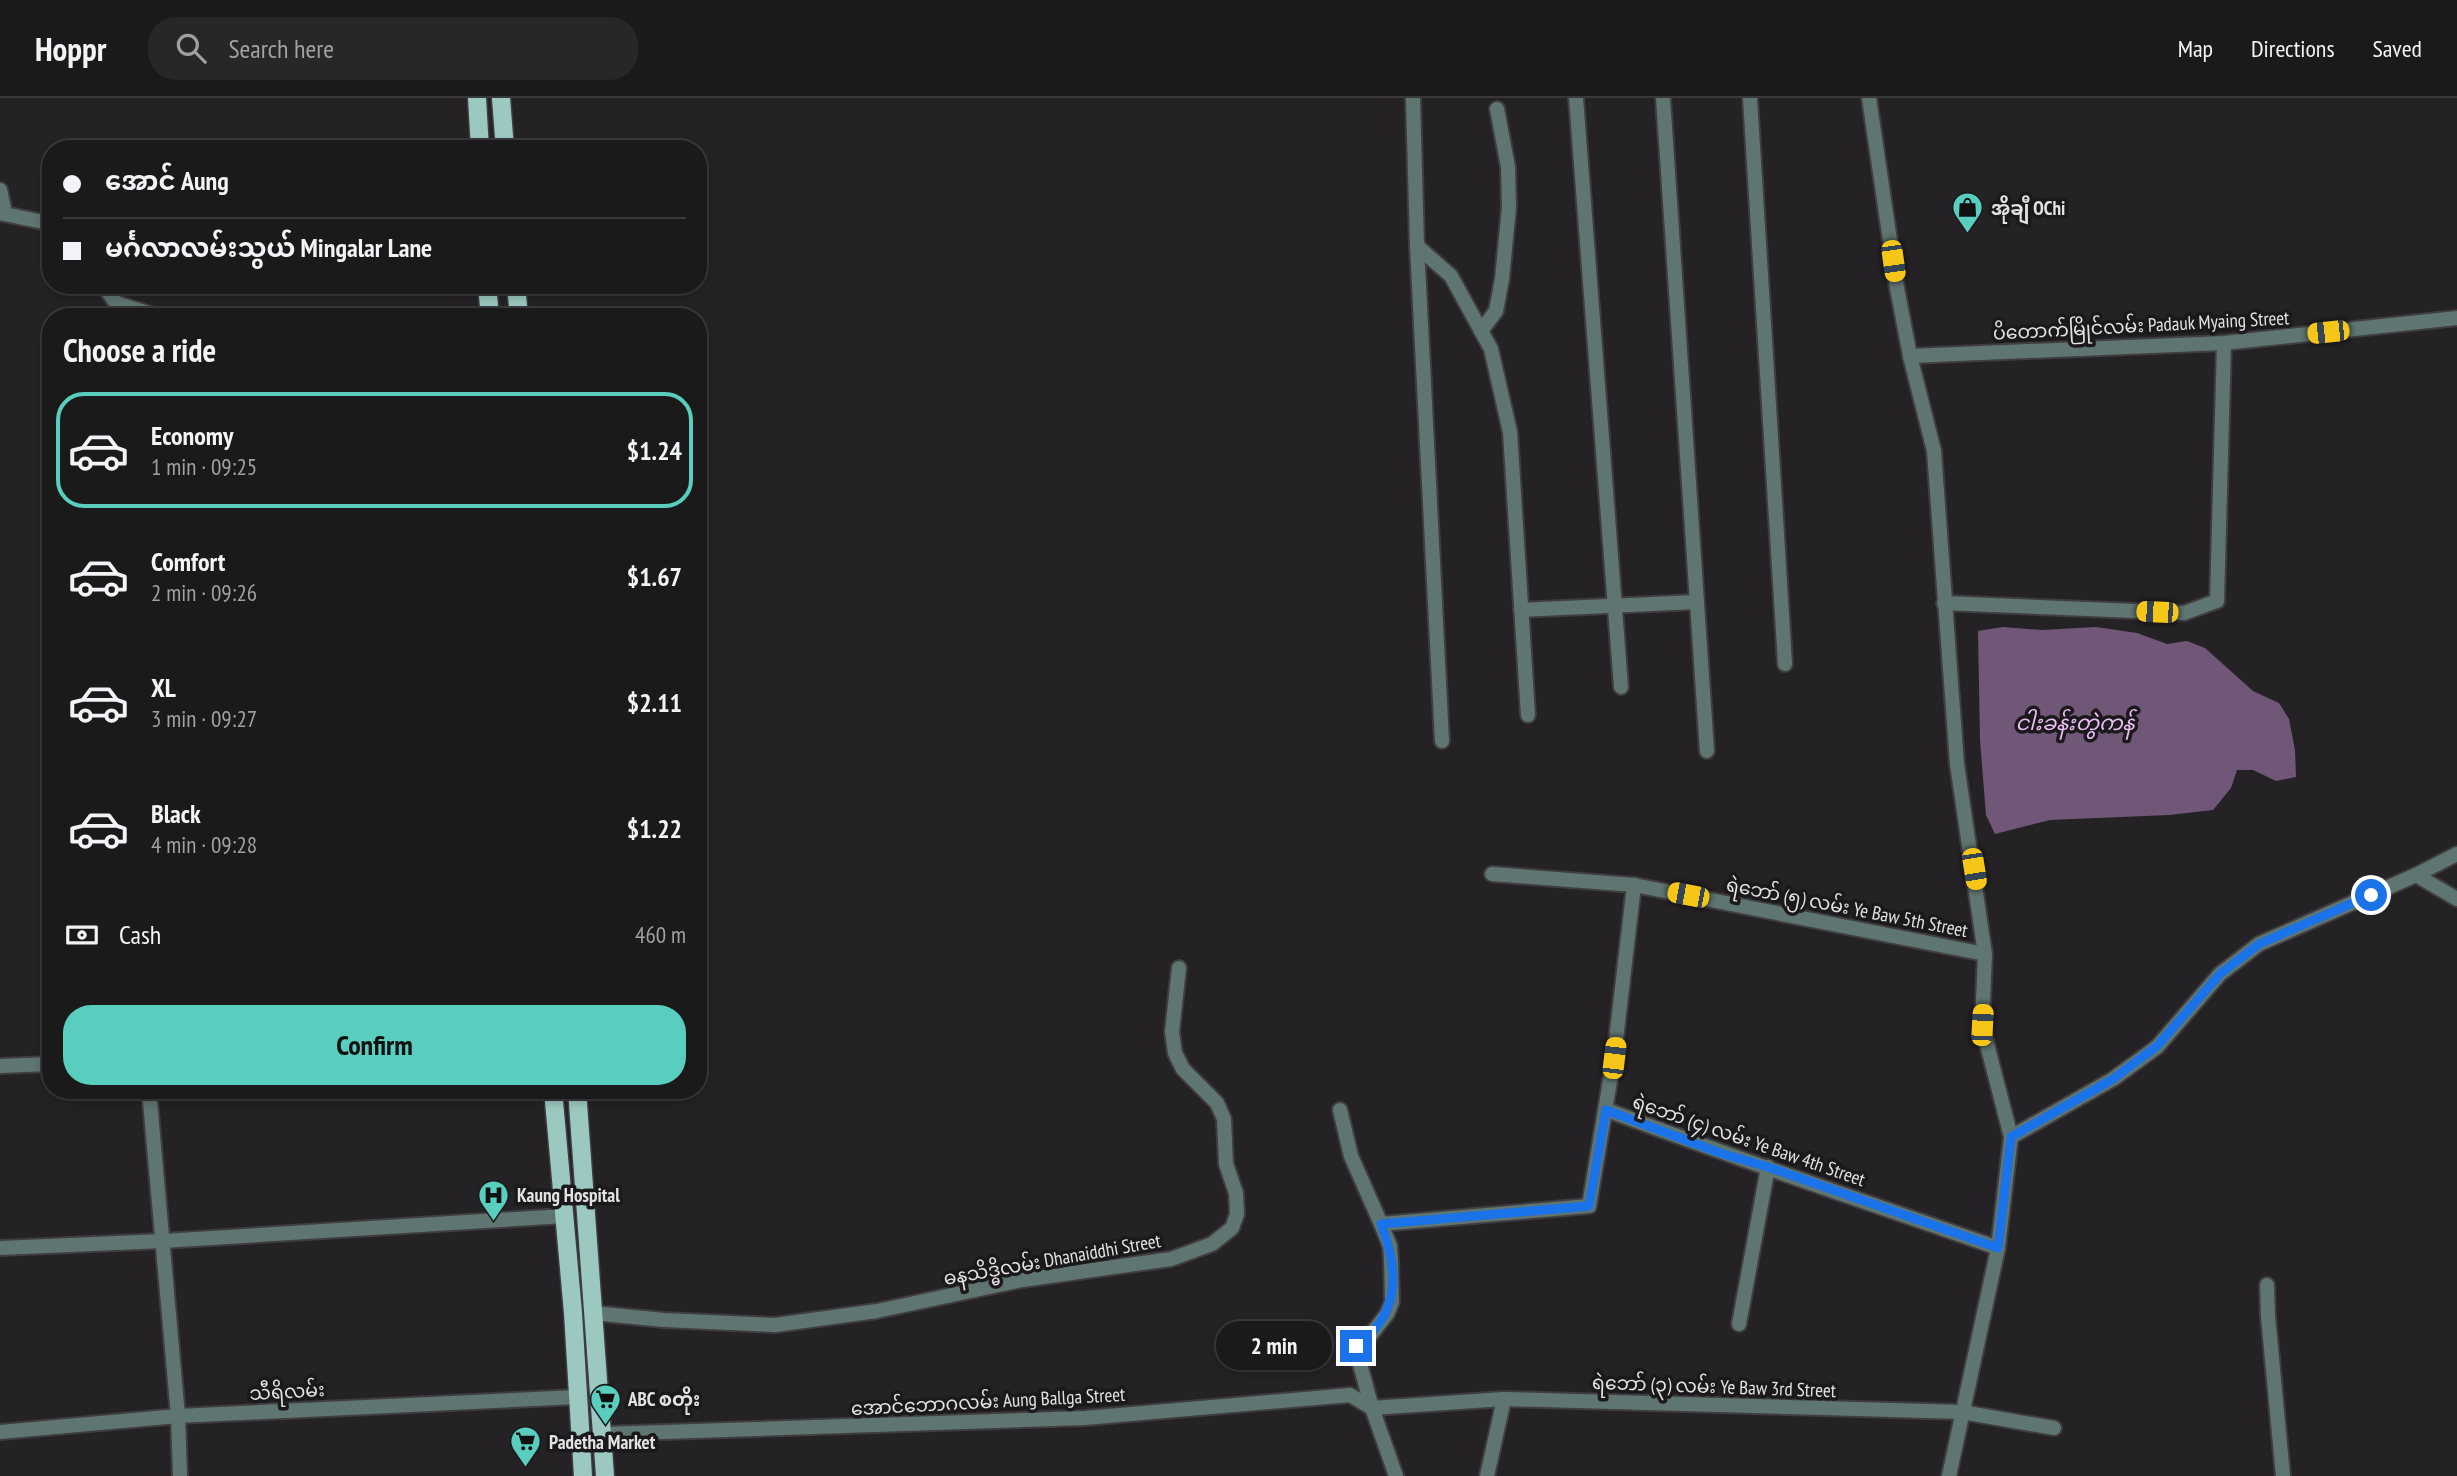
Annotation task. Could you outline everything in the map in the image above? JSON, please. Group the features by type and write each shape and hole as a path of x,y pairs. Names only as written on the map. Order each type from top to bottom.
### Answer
{"main road":[{"path":"477,98 479,140"},
{"path":"501,98 504,140"},
{"path":"554,1099 573,1313 583,1476"},
{"path":"577,1099 605,1476"}],"street":[{"path":"1413,98 1417,246 1442,741"},
{"path":"1576,98 1621,687"},
{"path":"1663,98 1706,751"},
{"path":"1750,98 1786,664"},
{"path":"1869,98 1897,288 1910,356 1934,451 1957,764 1985,954 1982,1025 2011,1137 1998,1248 1950,1476"},
{"path":"1481,331 1496,311 1509,207 1508,167 1497,108"},
{"path":"0,190 3,213 42,222"},
{"path":"1417,246 1451,276 1491,349 1510,432 1528,715"},
{"path":"110,294 116,303 132,308"},
{"name":"ပိတောက်မြိုင်လမ်း Padauk Myaing Street","path":"1910,356 2224,343 2457,317"},
{"path":"1944,603 2184,613 2217,601 2224,343"},
{"path":"1521,610 1697,602"},
{"path":"2011,1137 2113,1079 2157,1046 2220,974 2259,944 2416,875 2457,854"},
{"name":"ရဲဘော် (၅) လမ်း Ye Baw 5th Street","path":"1492,874 1634,884 1985,954"},
{"path":"2416,875 2457,899"},
{"path":"1381,1224 1589,1206 1606,1110 1634,884"},
{"name":"ဓနသိဒ္ဓိလမ်း Dhanaiddhi Street","path":"593,1313 664,1320 775,1325 877,1311 1022,1280 1171,1259 1212,1244 1232,1228 1237,1214 1236,1193 1226,1164 1224,1119 1217,1103 1183,1069 1175,1053 1172,1032 1179,968"},
{"path":"0,1066 42,1064"},
{"path":"150,1099 178,1416 180,1476"},
{"path":"1340,1110 1350,1156 1390,1246 1392,1302 1387,1314 1368,1337 1356,1346 1372,1408 1396,1476"},
{"name":"ရဲဘော် (၄) လမ်း Ye Baw 4th Street","path":"1606,1110 1720,1153 1768,1167 1998,1248"},
{"path":"1739,1324 1768,1167"},
{"path":"0,1248 163,1241 564,1216"},
{"path":"2267,1285 2283,1476"},
{"name":"အောင်ဘောဂလမ်း Aung Ballga Street","path":"602,1434 1085,1418 1350,1395 1372,1408"},
{"name":"သီရိလမ်း","path":"0,1432 178,1416 577,1397"},
{"path":"1487,1476 1504,1399"},
{"name":"ရဲဘော် (၃) လမ်း Ye Baw 3rd Street","path":"1372,1408 1504,1399 1962,1412 2054,1428"}],"water":[{"name":"ငါးခန်းတွဲကန်","path":"2003,627 2042,630 2096,627 2137,633 2167,644 2187,641 2205,648 2253,691 2279,703 2289,719 2295,750 2296,777 2276,781 2253,770 2237,770 2231,788 2213,810 2169,815 2050,820 1995,834 1986,815 1980,740 1978,631"}],"place":[{"name":"အိုချီ OChi","path":"1968,235"},
{"name":"Kaung Hospital","path":"494,1222"},
{"name":"ABC စတိုး","path":"605,1426"},
{"name":"Padetha Market","path":"526,1469"}],"route":[{"path":"1356,1346 1368,1337 1387,1314 1392,1302 1390,1246 1381,1224 1589,1206 1606,1110 1720,1153 1768,1167 1998,1248 2011,1137 2113,1079 2157,1046 2220,974 2259,944 2371,895"}]}
